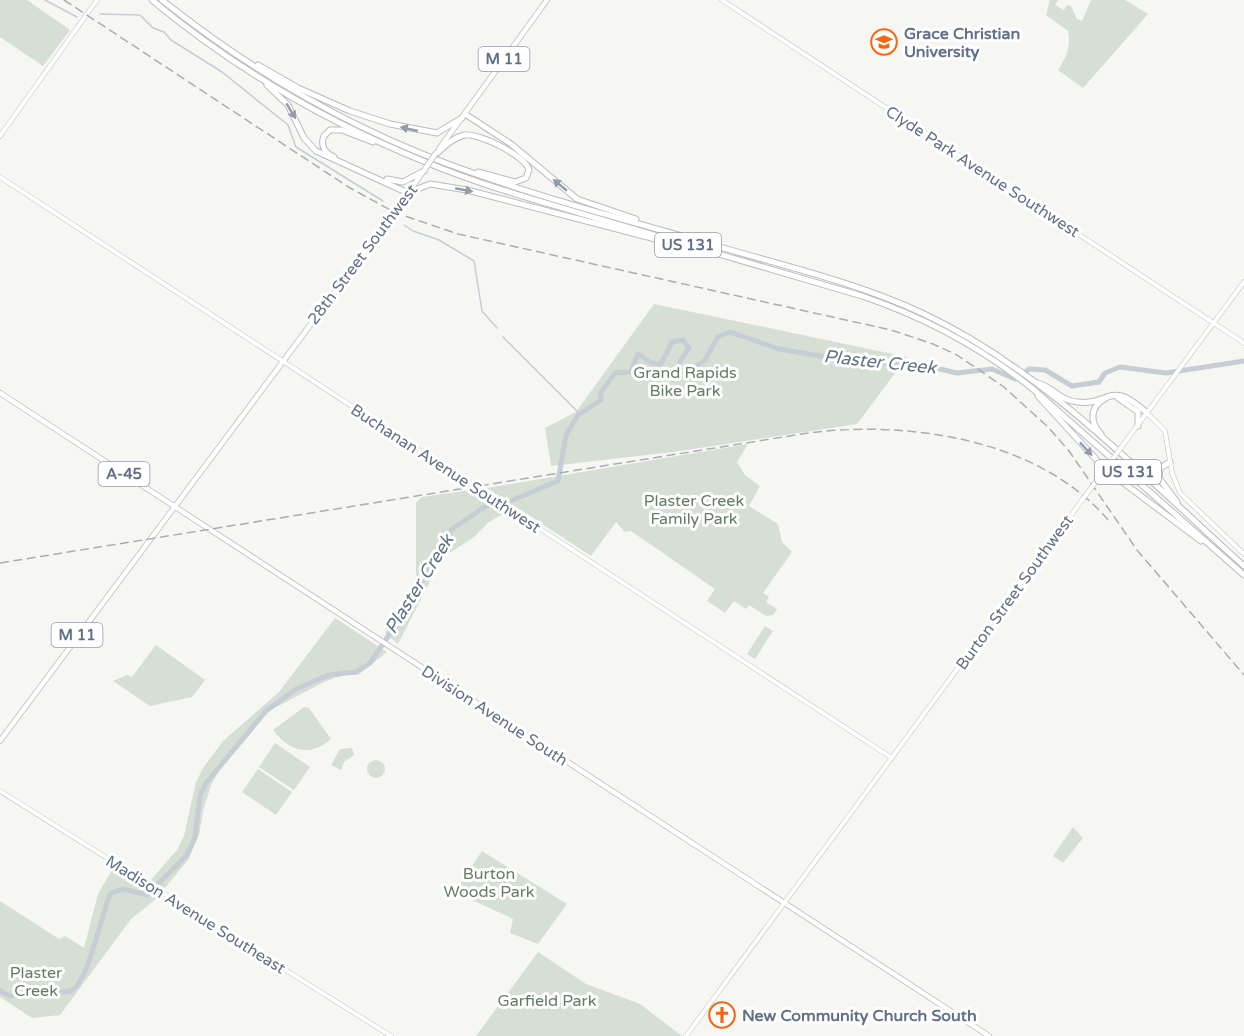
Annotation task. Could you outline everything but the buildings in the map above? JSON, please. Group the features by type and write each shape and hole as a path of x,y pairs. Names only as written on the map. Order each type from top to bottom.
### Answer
{"highway":[{"name":"US 131","path":"152,0 249,71 329,118 392,148 488,185 876,301 944,327"},
{"name":"US 131","path":"162,0 237,55 343,118 451,165 870,292 989,350 1107,443 1244,566"},
{"path":"237,55 313,96 382,122 435,134 444,131 463,116 511,144 578,199 691,239"},
{"path":"249,71 285,102 304,138 316,151 408,193 427,184 458,189 666,242 699,248"},
{"path":"392,148 336,129 328,131 322,140 325,150 331,156 393,182 407,182 424,170"},
{"path":"436,153 459,137 475,136 522,159 528,166 529,172 523,180 515,182 451,165"},
{"name":"US 131","path":"1028,382 1244,575"},
{"path":"1028,382 1076,402 1108,394 1120,395 1148,414"},
{"path":"1028,382 1107,467 1229,561"},
{"path":"1107,443 1093,419 1094,411 1101,401 1113,397 1125,401 1138,412 1138,426"},
{"path":"1170,462 1159,469 1160,481 1196,523"}],"main road":[{"name":"28th Street Southwest","path":"176,508 401,203 547,0"},
{"name":"Division Avenue South","path":"0,393 989,1036"},
{"name":"M 11","path":"0,741 136,556 176,508"}],"street":[{"path":"0,136 98,0"},
{"name":"Clyde Park Avenue Southwest","path":"722,0 1244,343"},
{"name":"Buchanan Avenue Southwest","path":"0,177 892,758"},
{"name":"Burton Street Southwest","path":"686,1036 1244,282"},
{"path":"1148,414 1165,431 1175,485 1183,496 1244,554"},
{"name":"Madison Avenue Southeast","path":"0,791 392,1036"}],"green space":[{"path":"0,0 27,0 70,30 43,66 0,37"},
{"path":"1050,0 1058,0 1055,5 1064,10 1067,5 1071,6 1077,19 1082,21 1091,0 1125,0 1148,14 1083,88 1058,70 1068,51 1069,37 1068,31 1046,15"},
{"name":"Grand Rapids Bike Park","path":"654,304 907,357 857,424 673,452 551,466 545,428 576,412"},
{"name":"Plaster Creek Family Park","path":"748,444 737,462 745,475 760,486 749,506 778,524 782,542 792,552 763,593 769,597 766,602 777,609 773,615 766,616 749,605 746,609 734,601 725,613 707,601 715,589 631,531 625,532 616,522 591,556 487,488"},
{"name":"Plaster Creek","path":"471,490 506,512 489,522 474,537 442,558 398,644 385,633 407,598 416,576 416,503 422,497"},
{"name":"Plaster Creek","path":"335,618 387,652 358,675 342,675 324,682 267,712 224,763 212,783 204,807 199,835 188,860 164,889 150,881 177,850 184,836 196,782 203,768 223,741 279,692"},
{"path":"765,626 773,631 755,659 747,654"},
{"path":"156,645 205,680 192,697 150,706 113,681 127,675 132,677"},
{"path":"304,707 309,708 331,739 315,749 300,750 293,747 273,730"},
{"path":"275,743 310,767 294,790 259,767"},
{"path":"352,748 354,755 344,762 341,770 331,765 340,749"},
{"path":"376,760 382,763 385,769 382,775 376,778 370,775 367,769 370,763"},
{"path":"258,769 292,792 276,815 242,792"},
{"path":"1073,827 1083,838 1063,863 1053,856"},
{"name":"Burton Woods Park","path":"482,851 567,904 538,944 510,933 513,919 455,892"},
{"name":"Plaster Creek","path":"114,867 161,895 131,919 60,1015 32,1018 0,997 0,901 59,939 65,936 84,948 98,894"},
{"name":"Garfield Park","path":"538,952 586,984 640,1004 682,1036 476,1036"}],"waterway":[{"path":"45,0 77,17"},
{"path":"100,14 140,15 153,28 164,32 171,40 222,72 288,125 296,147 383,201"},
{"path":"404,225 413,231 439,240 474,261 482,311 497,328"},
{"name":"Plaster Creek","path":"0,991 14,996 37,990 67,992 77,986 89,962 111,893 123,889 147,895 187,855 195,837 200,795 206,783 266,711 296,689 329,675 356,672 370,663 402,616 452,529 486,506 508,502 558,481 566,435 578,415 601,400 601,392 615,373 631,372 638,354 652,363 661,364 672,342 683,340 689,348 680,361 678,370 689,371 705,360 718,337 730,332 779,349 862,363 915,363 957,373 992,369 1015,379 1029,369 1045,370 1072,386 1099,382 1105,373 1120,367 1166,373 1244,361"},
{"path":"503,337 580,414"}],"railway":[{"path":"64,0 350,188 396,213 458,234 891,330 957,355 1004,387 1048,427 1069,451 1137,550 1244,675"},
{"path":"0,563 808,433 847,430 888,430 930,434 971,442 1011,454 1048,471 1081,494 1110,522"}],"place":[{"name":"Grace Christian University","path":"884,42"},
{"name":"New Community Church South","path":"722,1015"}]}
